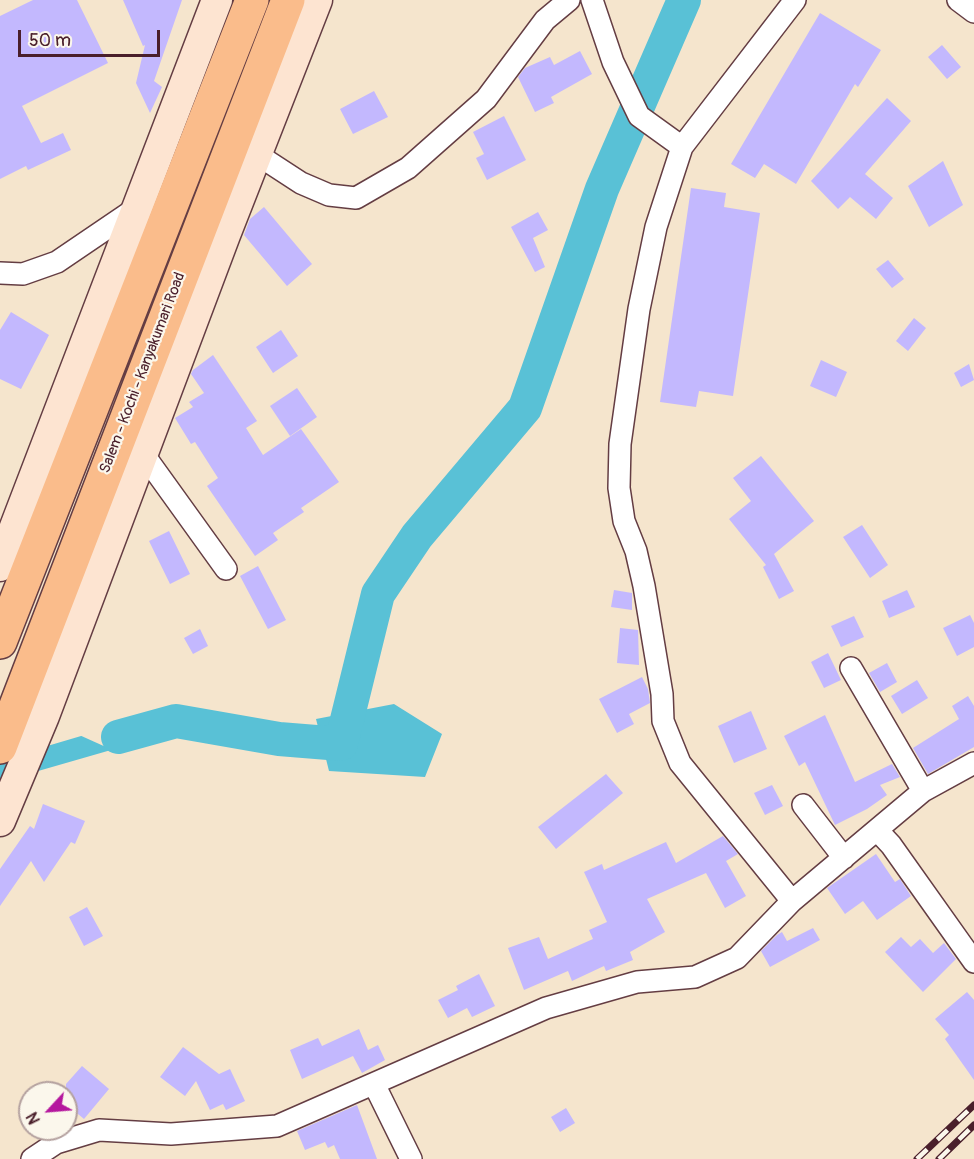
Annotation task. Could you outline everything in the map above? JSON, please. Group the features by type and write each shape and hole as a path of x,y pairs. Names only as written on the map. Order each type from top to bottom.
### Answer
{"highway":[{"path":"0,642 153,211 252,0"},
{"name":"Salem - Kochi - Kanyakumari Road","path":"0,747 212,231 288,0"}],"street":[{"path":"0,566 153,211 217,0"},
{"path":"5,809 44,716 144,455 212,231 258,155 317,0"},
{"path":"258,155 311,187 329,195 356,198 384,183 423,156 486,99 545,20 568,0"},
{"path":"792,900 680,763 672,747 663,721 662,694 644,586 636,551 624,521 619,488 620,444 639,309 656,227 682,147 795,0"},
{"path":"958,0 974,12"},
{"path":"594,8 625,91 639,116 682,147"},
{"path":"0,273 23,274 57,262 153,211 212,231"},
{"path":"144,455 226,569"},
{"path":"851,668 923,791"},
{"path":"32,1159 56,1143 99,1131 171,1134 276,1126 546,1008 637,982 695,977 737,958 792,900 923,791 974,763"},
{"path":"803,805 844,858"},
{"path":"877,830 891,845 974,962"},
{"path":"374,1084 411,1159"}],"water":[{"path":"394,704 442,734 425,777 329,771 316,719"},
{"path":"152,715 170,733 0,782 0,760"}],"pier":[{"path":"112,723 151,742 117,752 77,734"}],"building":[{"path":"33,0 77,0 108,63 22,106 41,143 63,133 71,150 28,170 26,166 0,179 0,16"},
{"path":"123,0 182,0 154,81 162,87 150,113 136,83 145,45 143,46"},
{"path":"820,13 881,50 858,87 855,84 796,184 764,164 755,178 731,164"},
{"path":"942,45 961,67 947,79 928,57"},
{"path":"580,51 592,74 551,97 554,103 535,112 518,77 525,68 550,57 554,65"},
{"path":"374,91 388,117 353,134 340,109"},
{"path":"887,98 911,121 865,174 893,198 876,219 850,197 838,209 811,181"},
{"path":"504,116 526,160 487,180 476,158 484,154 473,132"},
{"path":"943,161 963,205 929,227 908,186"},
{"path":"691,188 726,193 724,207 760,213 733,396 699,391 696,407 660,402"},
{"path":"264,207 312,264 287,286 244,235 250,219"},
{"path":"538,212 548,230 533,238 545,267 535,272 511,227"},
{"path":"888,260 904,279 892,288 876,269"},
{"path":"11,312 49,335 21,389 0,379 0,330"},
{"path":"914,318 926,328 908,351 896,341"},
{"path":"281,330 298,356 273,373 256,347"},
{"path":"213,355 257,421 246,428 263,455 301,429 339,482 301,508 304,512 273,533 278,540 255,556 207,486 218,478 195,442 191,444 175,418 193,407 189,402 204,393 191,374"},
{"path":"821,360 847,372 836,397 810,386"},
{"path":"969,364 974,380 961,387 954,373"},
{"path":"297,388 317,417 290,436 270,406"},
{"path":"761,456 814,521 774,554 794,591 779,599 763,567 766,565 729,519 751,501 733,478"},
{"path":"862,525 888,565 870,578 843,537"},
{"path":"169,531 190,574 170,584 149,541"},
{"path":"258,566 286,620 268,629 240,576"},
{"path":"614,590 632,593 632,610 611,607"},
{"path":"907,590 915,607 889,618 882,601"},
{"path":"970,615 974,623 974,647 957,656 943,628"},
{"path":"854,616 864,637 841,647 831,626"},
{"path":"620,628 638,630 639,665 617,663"},
{"path":"200,629 208,646 193,654 184,638"},
{"path":"828,653 841,680 824,688 811,662"},
{"path":"887,663 897,682 880,692 869,673"},
{"path":"642,677 648,689 650,703 629,714 634,724 617,733 599,699"},
{"path":"917,680 928,698 902,714 891,696"},
{"path":"968,696 974,706 974,747 928,774 913,748 959,719 952,706"},
{"path":"751,711 767,749 734,763 718,726"},
{"path":"825,715 855,782 892,764 900,777 880,785 887,795 867,809 835,825 805,762 799,766 784,736"},
{"path":"606,774 623,793 556,849 538,827"},
{"path":"772,785 783,806 765,815 754,793"},
{"path":"43,804 85,821 75,844 71,842 44,882 31,861 0,906 0,869 30,826 34,829"},
{"path":"723,836 738,854 726,861 746,896 725,908 706,873 647,899 665,932 630,952 633,960 606,971 604,966 572,981 568,971 524,990 508,948 539,937 548,959 593,939 589,930 607,922 584,872 602,864 604,870 666,842 676,863"},
{"path":"876,854 895,882 900,879 911,896 877,920 863,901 845,914 827,888"},
{"path":"87,907 103,936 84,946 69,917"},
{"path":"813,928 820,940 770,967 761,951 777,935 782,932 787,941"},
{"path":"901,937 911,947 920,939 933,953 944,943 956,959 923,992 885,952"},
{"path":"479,974 495,1006 472,1017 467,1008 448,1018 438,1000 458,990 456,986"},
{"path":"967,992 974,1000 974,1080 945,1039 949,1035 935,1019"},
{"path":"359,1029 368,1050 378,1045 385,1060 362,1073 353,1056 302,1079 290,1050 318,1038 322,1046"},
{"path":"183,1047 219,1074 230,1069 245,1101 226,1110 223,1104 210,1110 196,1081 185,1096 160,1077"},
{"path":"82,1066 109,1089 84,1119 78,1114 78,1081 69,1081"},
{"path":"357,1105 377,1159 340,1159 334,1145 328,1148 325,1142 305,1150 297,1131"},
{"path":"566,1108 575,1123 560,1132 551,1117"}],"waterway":[{"path":"118,737 176,721 279,739 341,744 378,594 417,536 525,408 602,189 684,0"}],"railway":[{"path":"917,1159 974,1105"},
{"path":"939,1159 974,1125"}]}
